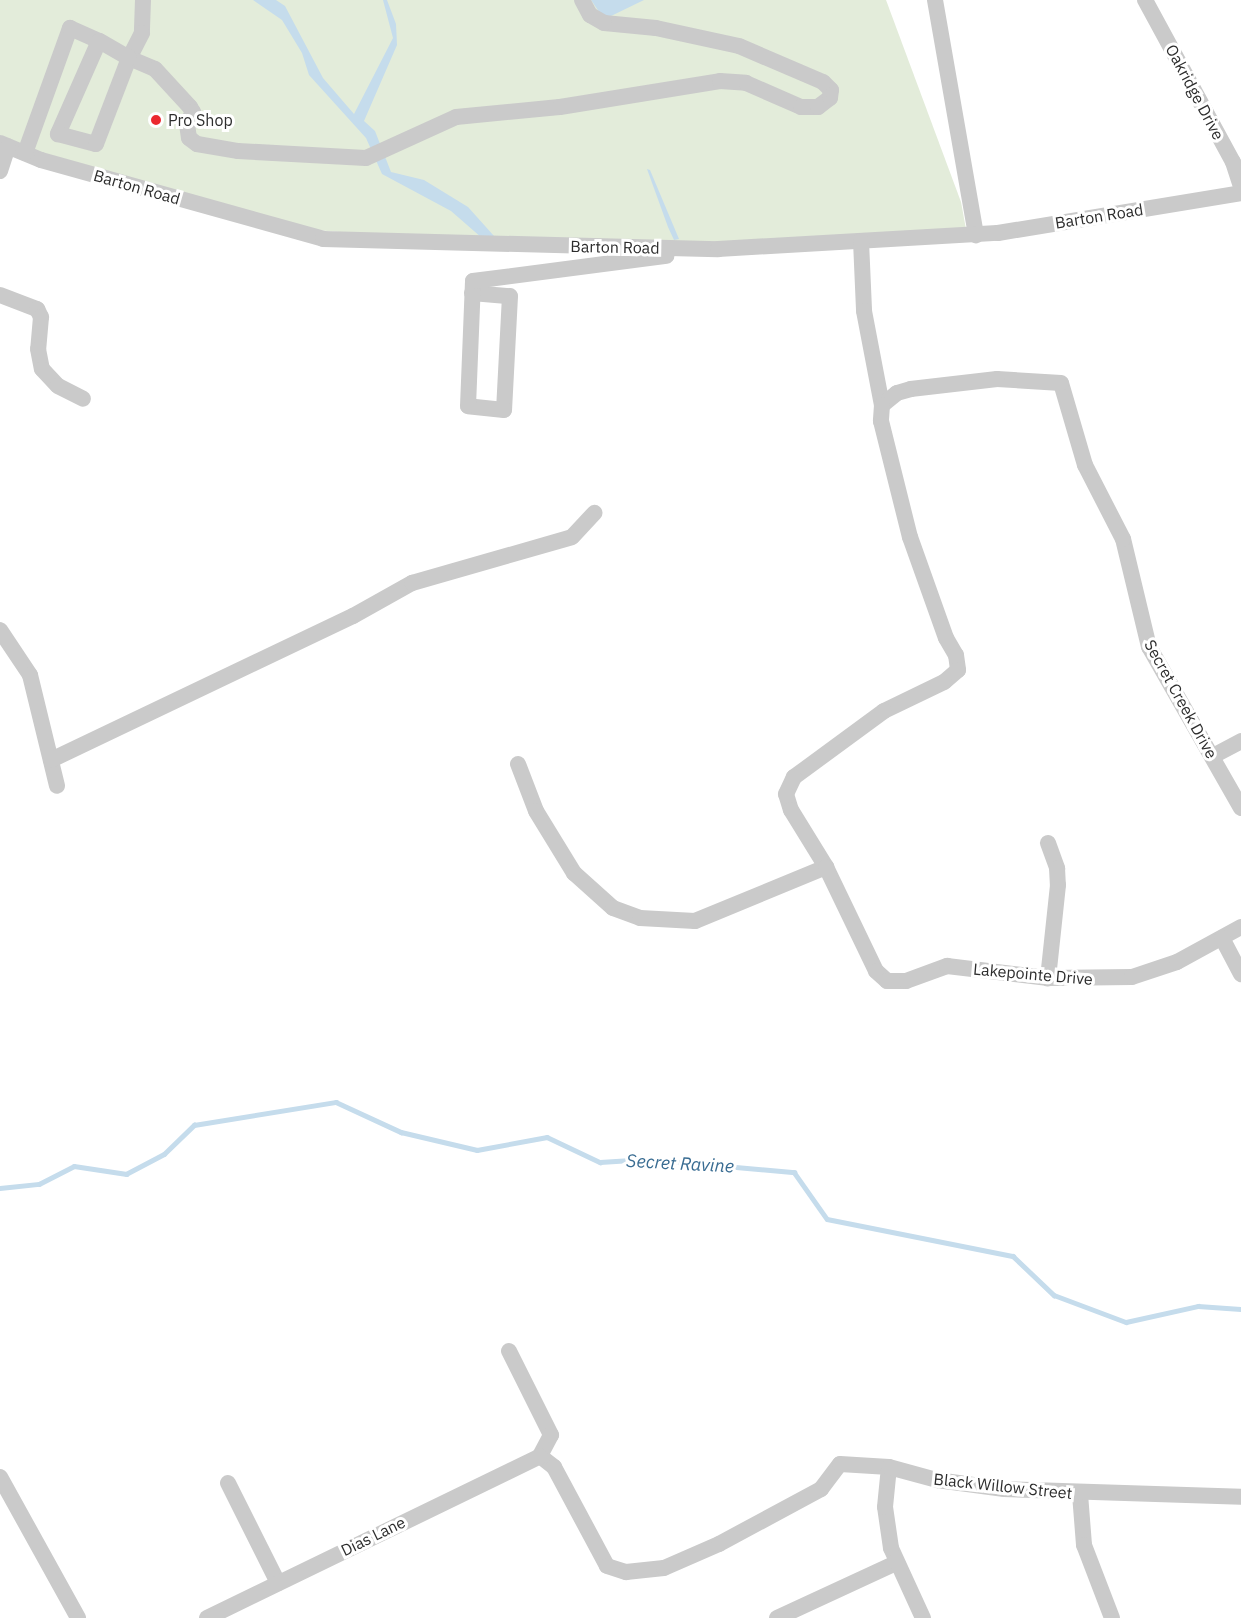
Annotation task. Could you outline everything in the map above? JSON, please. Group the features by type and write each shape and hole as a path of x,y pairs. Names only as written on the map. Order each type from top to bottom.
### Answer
{"street":[{"path":"35,125 96,144 129,58 142,33 143,0"},
{"path":"25,153 70,28 155,69 193,112 187,124 189,138 197,144 242,160 379,153 456,117 540,110 720,81 746,83 801,106 818,107 830,98 831,90 823,82 739,46 656,28 604,23 590,15 582,0"},
{"path":"935,0 976,235"},
{"name":"Oakridge Drive","path":"1145,0 1233,162 1241,186"},
{"path":"58,134 99,41"},
{"path":"0,171 4,144"},
{"name":"Barton Road","path":"4,144 25,153 323,239 718,249 976,235 1241,193"},
{"path":"518,764 536,811 574,873 613,908 640,918 695,921 826,867 791,810 786,794 794,777 884,711 944,682 958,670 956,655 946,638 910,537 881,421 882,405 864,311 861,241"},
{"path":"472,293 510,296 504,410 468,406 472,293 473,281 718,249"},
{"path":"0,295 37,309 42,369 58,386 83,399"},
{"name":"Secret Creek Drive","path":"882,405 897,393 911,389 997,379 1061,383 1085,465 1123,539 1149,647 1241,808"},
{"path":"51,760 353,616 412,583 572,537 594,513"},
{"path":"0,630 30,675 57,786"},
{"path":"1212,756 1241,741"},
{"path":"1048,843 1057,868 1058,885 1048,978"},
{"name":"Lakepointe Drive","path":"826,867 876,971 887,981 906,981 946,966 1048,978 1132,977 1176,962 1241,927"},
{"path":"1222,938 1241,974"},
{"path":"509,1351 551,1436 540,1456"},
{"name":"Black Willow Street","path":"540,1456 554,1467 607,1566 626,1572 664,1568 719,1544 821,1489 840,1464 889,1467 968,1485 1080,1494 1241,1497"},
{"name":"Dias Lane","path":"207,1618 540,1456"},
{"path":"889,1467 885,1508 896,1563 923,1618"},
{"path":"0,1478 78,1618"},
{"path":"228,1483 278,1583"},
{"path":"1080,1494 1084,1545 1112,1618"},
{"path":"777,1618 896,1563"}],"green space":[{"path":"0,0 886,0 961,202 966,229 720,244 428,239 315,230 261,217 0,140"}],"water":[{"path":"253,0 276,0 285,6 323,78 354,114 393,38 383,0 387,0 396,24 397,45 364,121 375,131 391,172 424,180 468,207 494,236 482,238 451,211 382,174 366,138 309,75 302,53 282,20"},
{"path":"591,0 644,0 611,16 602,16"},
{"path":"647,169 650,170 679,239 674,240 668,227"}],"waterway":[{"name":"Secret Ravine","path":"0,1188 39,1184 74,1166 126,1174 164,1154 194,1125 336,1102 401,1132 477,1150 547,1137 600,1162 647,1159 794,1172 827,1219 1013,1256 1054,1295 1126,1322 1198,1306 1241,1309"}],"place":[{"name":"Pro Shop","path":"156,120"}]}
